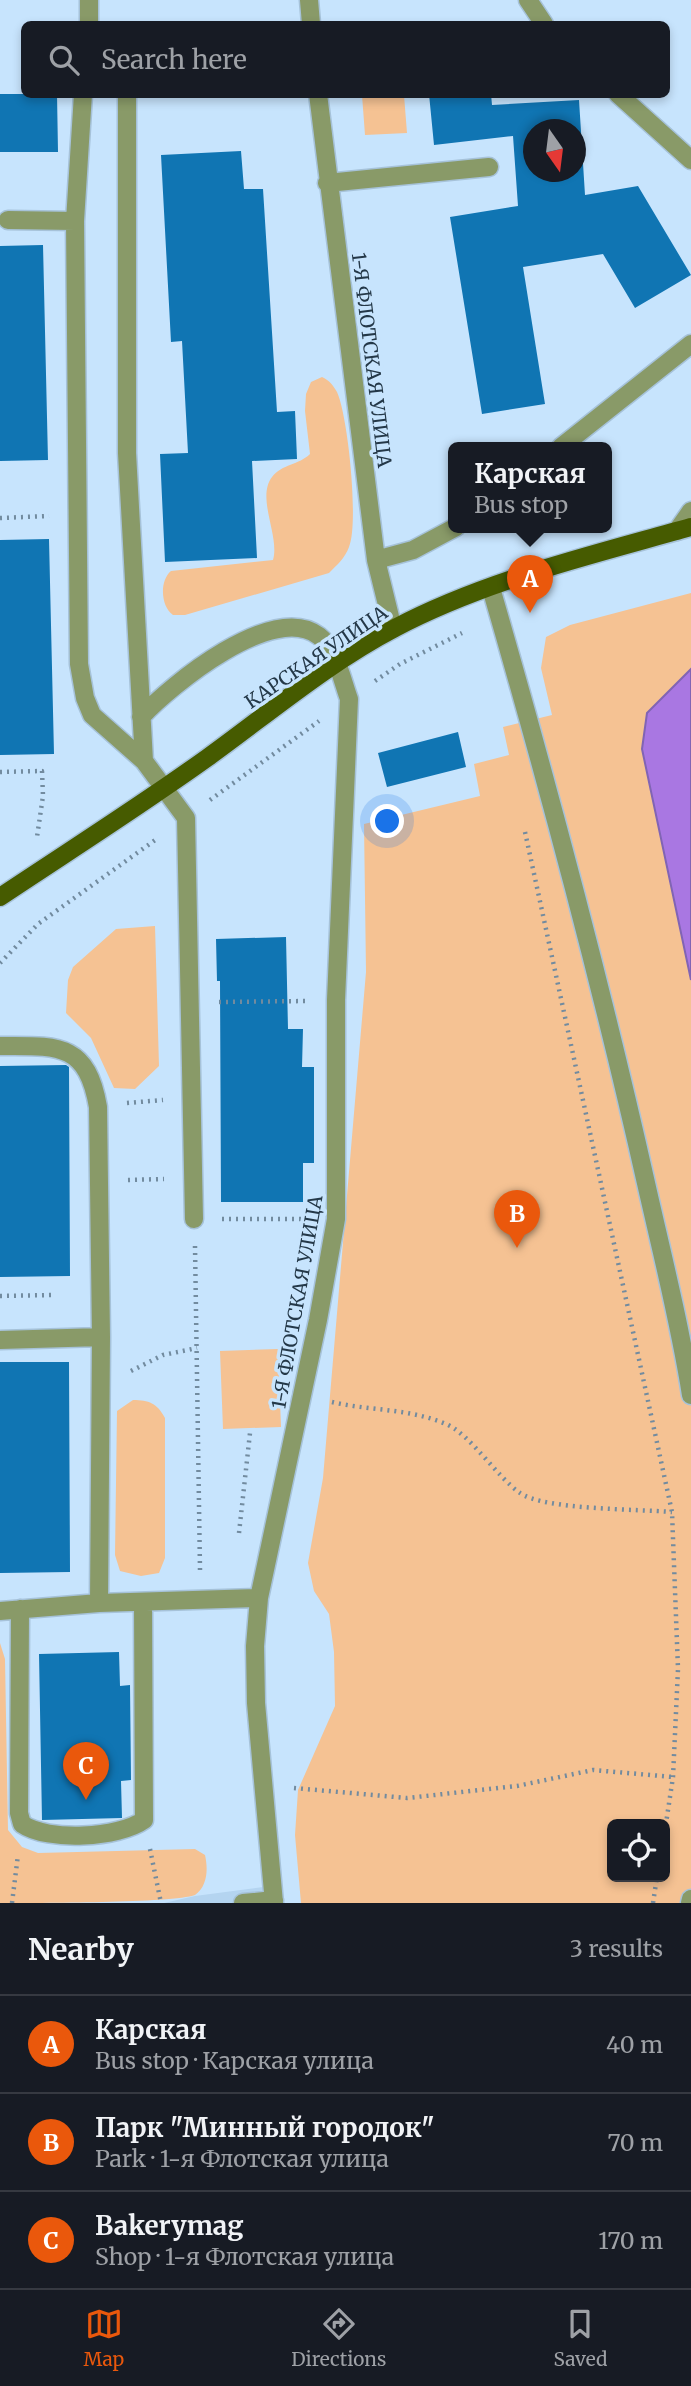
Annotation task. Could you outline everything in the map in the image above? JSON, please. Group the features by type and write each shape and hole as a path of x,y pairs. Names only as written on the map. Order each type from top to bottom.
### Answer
{"main road":[{"name":"КАРСКАЯ УЛИЦА","path":"0,897 164,789 337,664 393,629 435,608 491,588 684,529"}],"street":[{"path":"89,0 89,21"},
{"path":"309,0 311,21"},
{"path":"528,0 542,21"},
{"path":"83,98 75,221 79,664 85,698 92,715 144,761 186,818 194,1219"},
{"path":"127,98 127,453 144,761"},
{"name":"1-Я ФЛОТСКАЯ УЛИЦА","path":"318,98 376,560 393,629"},
{"path":"622,98 691,160"},
{"path":"327,183 489,167"},
{"path":"8,220 75,221"},
{"path":"567,442 691,344"},
{"path":"684,529 691,511"},
{"path":"376,560 413,550 448,531"},
{"path":"491,588 549,789 617,1053 682,1336 691,1395"},
{"name":"1-Я ФЛОТСКАЯ УЛИЦА","path":"141,717 161,695 204,663 250,638 298,628 319,636 337,664 349,699 336,1000 336,1219 303,1395 259,1598 255,1646 256,1703 274,1901"},
{"path":"0,1046 47,1046 63,1049 77,1056 94,1086 98,1107 102,1338 99,1603"},
{"path":"0,1340 102,1338"},
{"path":"0,1611 99,1603 259,1598"},
{"path":"20,1609 19,1813 22,1824 43,1834 118,1834 144,1820 143,1602"},
{"path":"243,1903 274,1901"}],"path":[{"path":"0,772 43,771 43,796 36,841"},
{"path":"525,830 672,1512 678,1670 673,1777 667,1819"},
{"path":"239,1002 336,1000"},
{"path":"98,1107 192,1098"},
{"path":"99,1181 193,1179"},
{"path":"200,1600 194,1219 336,1219"},
{"path":"0,1296 54,1296"},
{"path":"102,1391 144,1363 163,1355 197,1348"},
{"path":"303,1395 351,1406 391,1408 449,1424 521,1494 558,1506 672,1512"},
{"path":"238,1544 250,1433"},
{"path":"265,1785 407,1798 517,1786 593,1770 673,1777"},
{"path":"144,1820 161,1903"},
{"path":"12,1903 22,1824"},
{"path":"653,1903 656,1882"}],"shaded area":[{"path":"362,98 404,98 407,133 365,135"},
{"path":"322,377 331,383 337,392 348,445 353,516 352,534 345,555 329,573 185,615 173,615 166,606 163,594 167,575 171,571 273,560 274,540 266,495 268,486 276,473 310,454 305,411 306,394 311,382"},
{"path":"691,593 691,1903 301,1903 295,1835 298,1790 335,1706 334,1652 329,1614 314,1591 308,1563 323,1478 366,972 364,824 480,796 474,764 509,755 503,727 552,715 541,668 546,637 570,625"},
{"path":"691,669 691,980 642,749 647,713"},
{"path":"155,926 159,1066 135,1089 114,1088 91,1038 66,1013 68,980 73,967 116,929"},
{"path":"278,1349 281,1427 223,1429 220,1351"},
{"path":"133,1400 152,1403 165,1418 165,1558 159,1573 141,1576 120,1571 115,1555 117,1411"},
{"path":"0,1643 5,1659 8,1830 22,1847 38,1853 195,1849 205,1855 207,1871 205,1882 195,1895 133,1901 0,1903"},
{"path":"263,1887 264,1903 164,1903 195,1896"}],"building":[{"path":"0,94 21,94 21,98 57,98 58,152 0,152"},
{"path":"429,98 491,98 492,105 579,100 580,119 523,119 523,182 584,182 585,195 638,186 691,275 635,308 603,254 523,267 545,404 482,414 450,217 518,206 513,136 434,145"},
{"path":"241,151 244,189 263,189 277,412 295,411 297,459 252,461 257,558 165,562 160,454 188,453 182,341 171,342 161,155"},
{"path":"43,245 48,460 0,461 0,246"},
{"path":"49,539 54,754 0,755 0,540"},
{"path":"458,732 466,767 387,787 378,753"},
{"path":"286,937 288,1029 303,1029 302,1067 314,1067 314,1163 303,1163 303,1202 221,1202 220,981 217,981 216,939"},
{"path":"0,1066 69,1067 70,1276 0,1277"},
{"path":"0,1362 69,1362 70,1572 0,1573"},
{"path":"119,1652 120,1686 130,1685 131,1780 121,1781 122,1818 42,1820 39,1654"}],"place":[{"name":"Карская","path":"530,613"},
{"name":"Парк \"Минный городок\"","path":"517,1248"},
{"name":"Bakerymag","path":"86,1800"}]}
